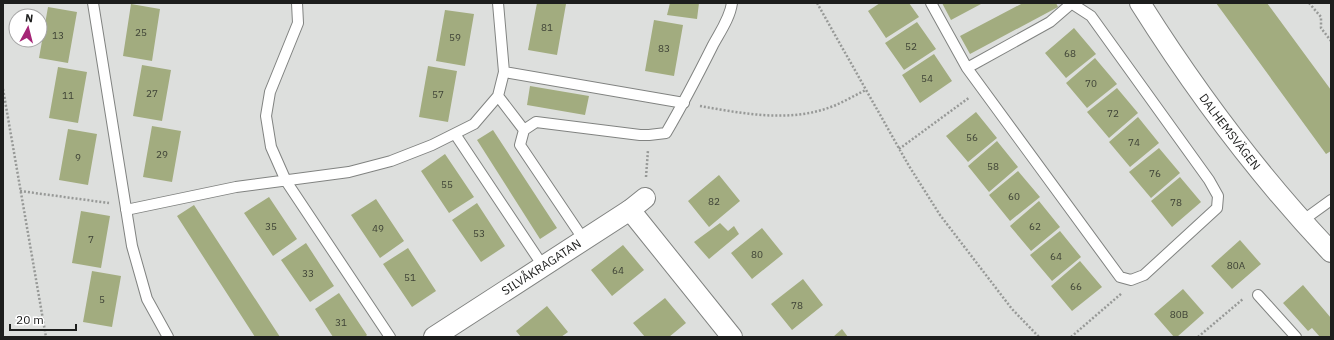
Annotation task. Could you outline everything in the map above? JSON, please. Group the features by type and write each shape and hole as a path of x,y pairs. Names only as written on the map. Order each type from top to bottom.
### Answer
{"street":[{"name":"DALHEMSVÄGEN","path":"1140,3 1167,46 1260,172 1302,222 1331,252"},
{"name":"SILVÅKRAGATAN","path":"434,337 458,331 543,266 638,204"},
{"path":"638,204 732,337"}],"lane":[{"path":"94,3 132,246 147,299 168,337"},
{"path":"297,3 298,23 270,92 266,116 272,148 286,181 390,337"},
{"path":"126,208 236,187 349,172 392,162 432,145 474,124 498,96 504,72 498,3"},
{"path":"584,240 520,145 524,130 536,122 649,135 666,133 684,103 731,10 732,3"},
{"path":"931,3 966,68 1120,277 1131,280 1144,275 1217,208 1218,196 1209,180 1091,16 1072,3 1050,22 966,68"},
{"path":"504,72 684,103"},
{"path":"498,96 524,130"},
{"path":"455,134 543,266"},
{"path":"1302,222 1331,200"},
{"path":"1258,295 1296,337"}],"path":[{"path":"817,3 899,149 944,221 1012,309 1039,337"},
{"path":"1308,3 1321,17 1321,28 1331,41"},
{"path":"3,89 46,337"},
{"path":"899,149 982,89"},
{"path":"684,103 748,114 791,116 824,110 866,90"},
{"path":"638,204 649,135"},
{"path":"20,191 126,208"},
{"path":"1071,337 1121,295 1131,280"},
{"path":"1198,337 1241,299 1258,295"}],"building":[{"path":"537,3 566,4 557,55 528,50"},
{"path":"670,3 699,3 697,19 667,15"},
{"path":"880,3 909,3 919,17 886,38 868,11"},
{"path":"942,3 981,3 981,4 951,20"},
{"path":"1023,3 1056,3 1058,7 970,54 960,36"},
{"path":"1216,3 1267,3 1331,90 1331,151 1326,154"},
{"path":"131,4 160,9 152,61 123,56"},
{"path":"48,8 77,12 68,63 39,58 41,48 48,48"},
{"path":"445,10 474,14 465,66 436,61"},
{"path":"654,20 683,25 674,76 645,71"},
{"path":"917,22 936,49 904,70 885,43"},
{"path":"1074,28 1096,54 1066,78 1045,53"},
{"path":"934,54 952,81 920,103 902,75"},
{"path":"1095,58 1117,84 1087,108 1066,83"},
{"path":"142,65 171,70 162,121 133,116"},
{"path":"428,66 457,71 448,122 419,117"},
{"path":"58,67 87,72 78,123 49,118"},
{"path":"530,86 589,96 585,115 527,105"},
{"path":"1117,88 1138,113 1109,138 1087,112"},
{"path":"976,112 997,138 968,162 946,136"},
{"path":"1138,117 1159,143 1130,167 1109,142"},
{"path":"152,126 181,131 172,182 143,177"},
{"path":"68,129 97,134 88,185 59,180"},
{"path":"493,130 557,228 540,239 477,140"},
{"path":"997,141 1018,167 989,192 968,166"},
{"path":"1159,148 1180,173 1151,198 1129,172"},
{"path":"445,154 474,197 449,213 421,171"},
{"path":"1018,171 1040,197 1010,221 989,195"},
{"path":"719,175 740,201 709,227 688,201"},
{"path":"1180,177 1201,202 1172,227 1151,201"},
{"path":"269,197 297,239 273,256 244,213"},
{"path":"376,199 404,241 380,258 351,215"},
{"path":"1039,201 1060,227 1031,251 1010,226"},
{"path":"477,203 505,246 481,262 452,220"},
{"path":"194,205 280,337 255,337 177,216"},
{"path":"81,211 110,216 101,268 72,263"},
{"path":"720,223 728,231 734,226 739,234 709,259 694,242"},
{"path":"762,228 783,254 752,279 731,253"},
{"path":"1060,231 1081,257 1052,281 1030,255"},
{"path":"1240,240 1261,264 1232,289 1211,266"},
{"path":"306,243 334,286 310,302 281,260"},
{"path":"623,245 644,270 612,296 591,270"},
{"path":"408,248 436,291 412,307 383,264"},
{"path":"1080,261 1102,287 1072,311 1051,286"},
{"path":"92,271 121,276 112,327 83,322"},
{"path":"803,279 823,305 792,330 771,304"},
{"path":"1303,285 1331,318 1331,337 1320,337 1312,328 1308,331 1283,303"},
{"path":"1183,289 1204,313 1177,337 1174,337 1154,314"},
{"path":"339,293 367,335 365,337 333,337 315,309"},
{"path":"665,298 686,323 669,337 645,337 633,323"},
{"path":"547,306 568,332 561,337 521,337 516,331"},
{"path":"842,329 848,337 833,337"}]}
